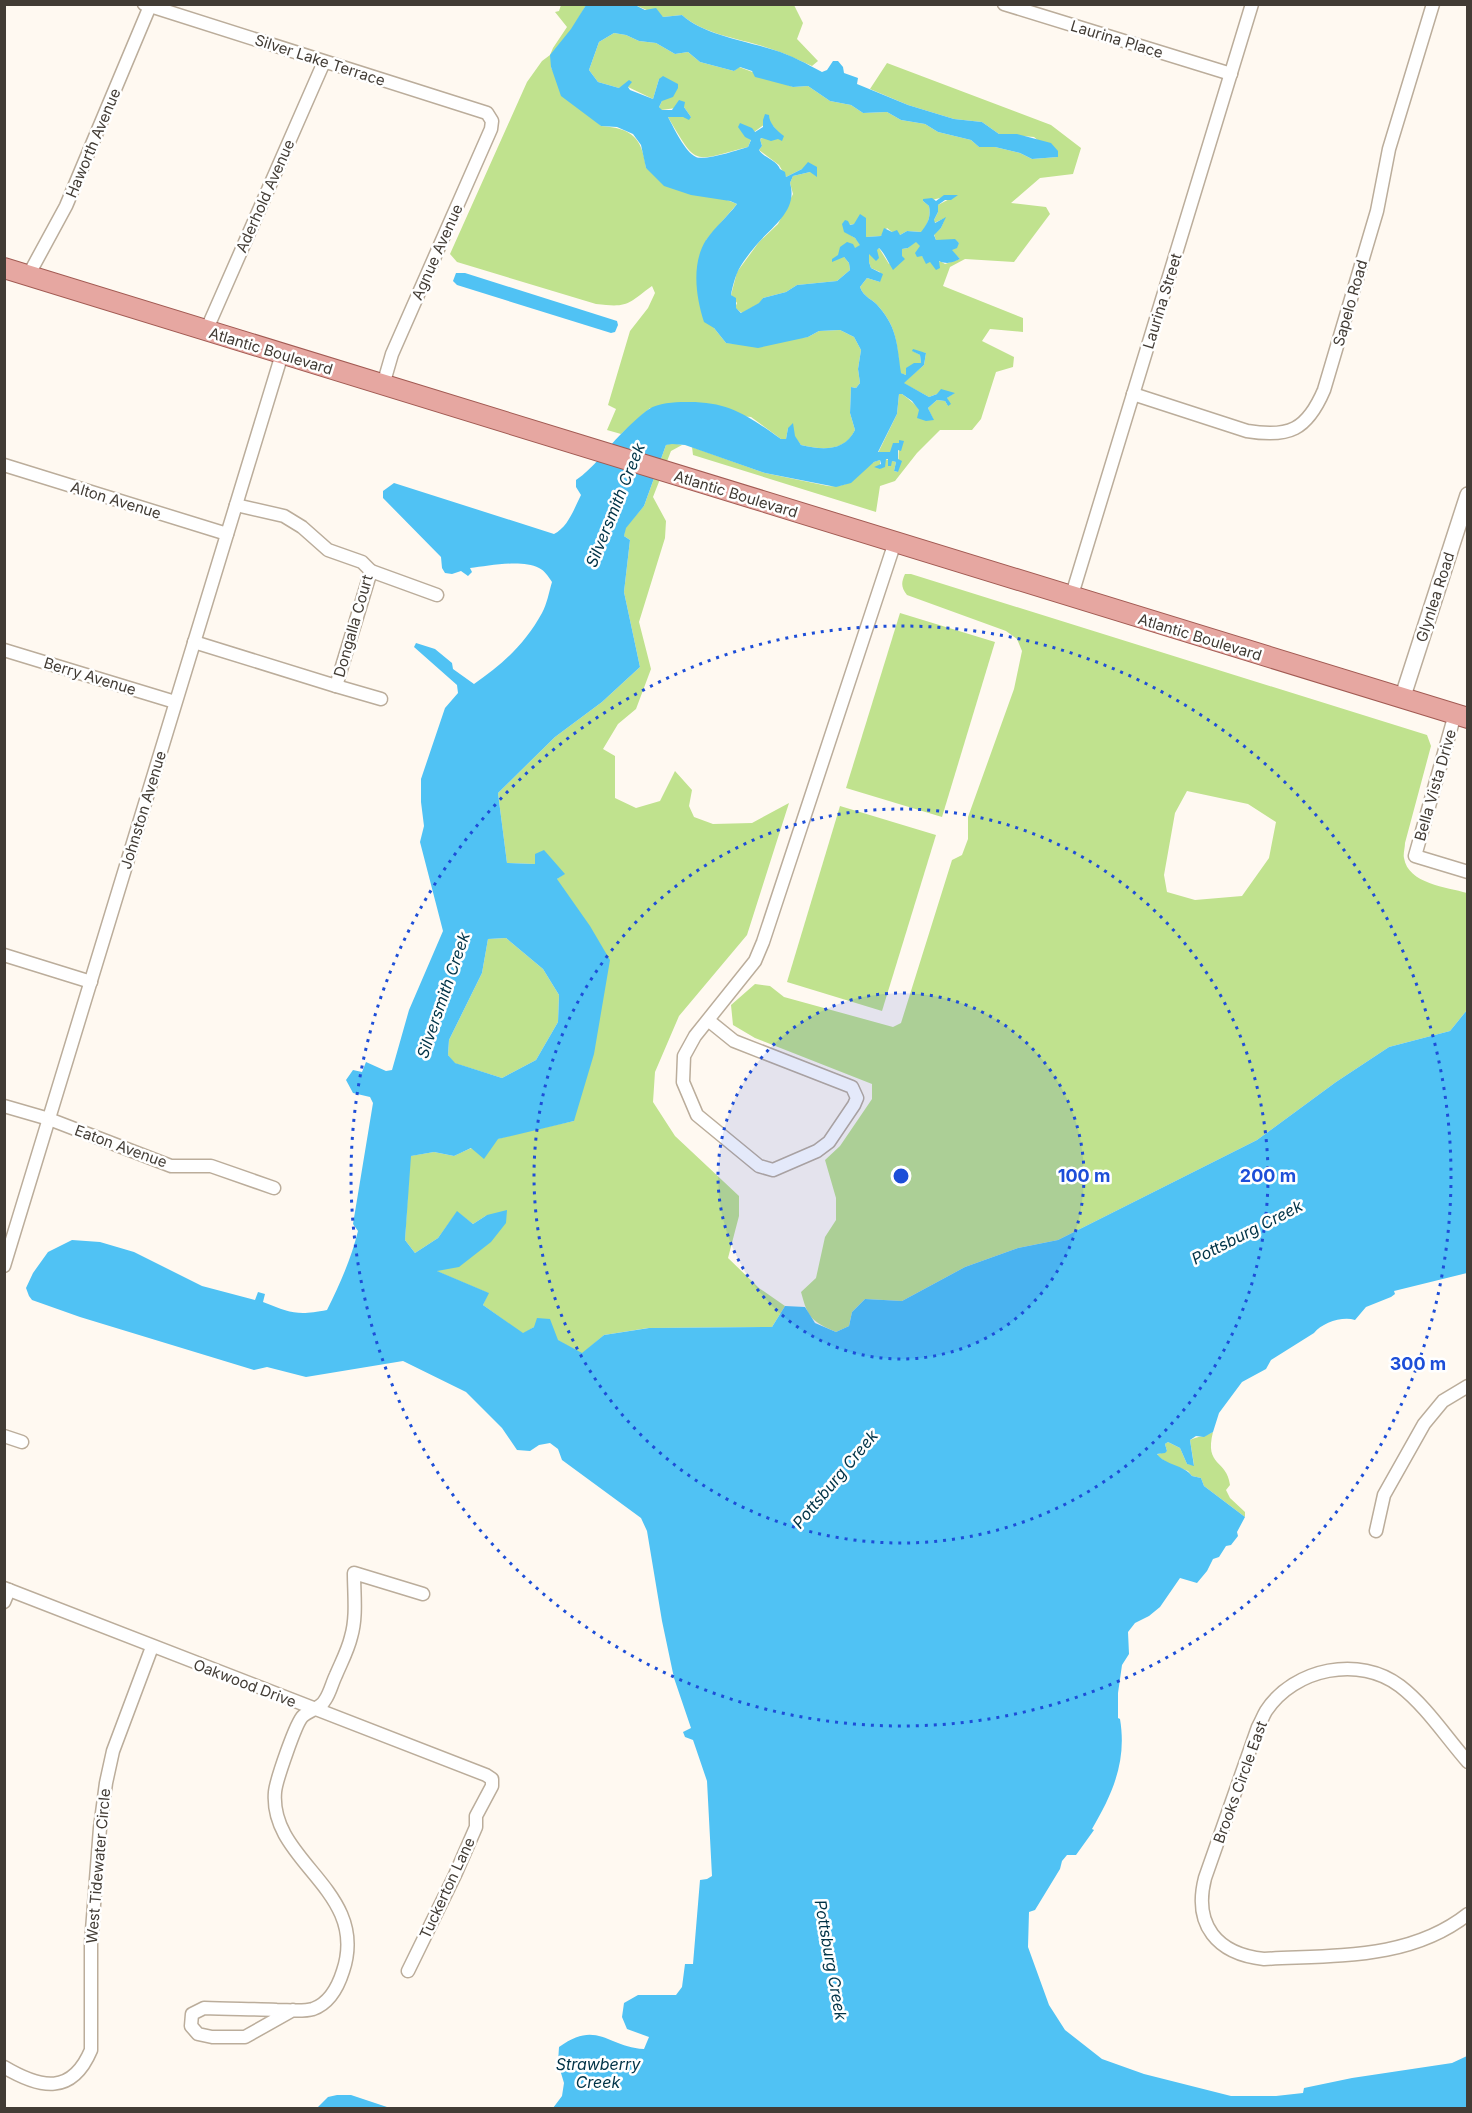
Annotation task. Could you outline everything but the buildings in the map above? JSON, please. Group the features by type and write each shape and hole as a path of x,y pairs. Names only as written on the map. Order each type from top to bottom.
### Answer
{"main road":[{"name":"Atlantic Boulevard","path":"4,268 1461,716"}],"street":[{"name":"Laurina Place","path":"1004,4 1231,74"},
{"name":"Laurina Street","path":"1071,597 1252,4"},
{"name":"Sapelo Road","path":"1133,394 1247,431 1263,434 1276,434 1296,429 1314,413 1324,390 1377,211 1389,149 1433,4"},
{"name":"Silver Lake Terrace","path":"147,5 487,113 492,121"},
{"name":"Haworth Avenue","path":"28,276 66,206 147,5"},
{"name":"Aderhold Avenue","path":"206,331 324,62"},
{"name":"Agnue Avenue","path":"383,385 392,354 491,129 492,121"},
{"name":"Johnston Avenue","path":"4,1266 282,354"},
{"name":"Alton Avenue","path":"4,465 227,534"},
{"name":"Glynlea Road","path":"1402,699 1467,495"},
{"name":"Dongalla Court","path":"194,642 336,686 371,571 362,562 328,550 302,527 284,516 236,505"},
{"path":"708,1020 734,1041 852,1087 857,1098 829,1142 773,1170 759,1166 697,1115 683,1082 684,1056 695,1035 755,961 763,942 894,542"},
{"path":"371,571 437,595"},
{"name":"Berry Avenue","path":"4,650 175,702"},
{"path":"336,686 381,699"},
{"name":"Bella Vista Drive","path":"1461,716 1415,856 1467,872"},
{"path":"4,955 91,982"},
{"name":"Eaton Avenue","path":"4,1106 49,1119 171,1166 211,1166 274,1188"},
{"path":"1377,1531 1384,1495 1424,1424 1443,1401 1467,1386"},
{"path":"4,1436 22,1442"},
{"path":"293,2010 245,2037 212,2037 198,2034 191,2026 192,2014 204,2008 313,2009 329,1999 340,1983 346,1965 349,1943 345,1923 334,1900 321,1881 290,1843 278,1820 275,1793 281,1766 302,1716 325,1702 351,1638 354,1621 354,1573 423,1594"},
{"name":"Oakwood Drive","path":"6,1593 486,1775"},
{"name":"West Tidewater Circle","path":"4,2067 33,2082 49,2085 63,2083 73,2077 84,2065 91,2049 91,1943 106,1783 113,1751 152,1647"},
{"name":"Brooks Circle East","path":"1467,1762 1413,1697 1399,1685 1383,1676 1361,1669 1339,1669 1321,1672 1302,1680 1287,1690 1267,1710 1258,1727 1200,1895 1205,1923 1212,1934 1233,1952 1264,1959 1361,1953 1413,1944 1435,1936 1467,1914"},
{"name":"Tuckerton Lane","path":"408,1971 476,1827 476,1816 492,1786 492,1779 486,1775"}],"green space":[{"path":"561,5 586,5 551,67 556,78 601,126 621,129 634,136 642,149 646,168 737,204 706,240 714,328 726,343 740,344 808,337 819,331 840,330 854,337 861,350 858,369 860,383 856,388 851,387 850,413 855,430 851,437 839,446 825,448 801,445 788,428 786,439 781,439 751,417 650,408 621,434 607,430 616,409 608,405 630,331 648,308 655,293 652,286 632,301 622,305 596,304 457,262 450,254 527,82 542,61 550,55 567,27 555,12 559,11"},
{"path":"635,5 794,5 803,23 797,39 818,61 812,66 786,54 715,33 682,15 663,17"},
{"path":"614,33 639,41 656,43 675,54 688,52 700,62 734,71 739,67 793,87 808,86 830,101 851,105 863,113 887,112 901,120 925,124 938,132 971,140 979,147 995,147 1020,153 1032,159 1058,157 1034,137 999,134 982,122 954,119 908,105 870,89 887,63 1051,125 1081,148 1073,174 1040,178 1011,203 1046,207 1050,214 1014,262 965,259 950,267 943,286 1023,318 1023,332 990,329 982,341 1014,357 1013,367 996,372 981,419 972,430 940,430 917,453 895,481 880,486 876,512 693,455 692,447 765,473 828,486 846,484 880,460 880,469 885,459 896,462 894,471 898,472 899,443 891,452 878,453 897,414 899,394 933,419 928,408 937,400 945,401 948,406 947,398 954,393 929,397 903,383 924,365 926,353 913,351 920,355 921,363 907,369 906,375 900,373 896,338 890,323 877,304 864,294 860,287 867,278 880,282 880,272 871,268 869,262 869,253 879,248 889,264 902,256 902,249 908,248 916,241 921,246 922,256 930,262 940,261 945,264 960,259 951,250 959,243 955,240 936,240 934,234 941,228 945,218 934,223 938,205 957,195 923,201 929,206 930,213 922,232 907,231 900,235 887,228 881,236 866,237 854,224 849,225 844,231 861,245 844,257 849,263 850,270 837,281 797,285 786,292 763,298 760,303 742,313 735,308 737,303 731,295 737,272 759,242 778,224 793,194 790,183 793,176 810,172 817,167 802,169 786,177 779,165 759,150 762,146 760,139 778,132 769,121 754,132 748,147 706,157 692,153 668,117 691,117 684,107 661,110 659,107 662,101 659,79 653,99 628,87 619,88 598,82 589,70 599,42"},
{"path":"672,443 682,445 671,451 653,497 666,521 665,538 639,622 651,669 636,709 618,724 603,749 615,756 615,798 636,808 660,801 675,771 692,790 689,806 694,817 713,824 752,823 789,803 747,935 679,1016 655,1072 653,1102 675,1136 739,1196 739,1216 728,1258 759,1288 785,1306 772,1327 648,1328 604,1335 582,1354 534,1327 523,1334 483,1305 488,1293 436,1271 487,1215 473,1224 457,1212 438,1238 415,1253 405,1240 410,1156 434,1152 454,1156 498,1139 574,1121 557,879 564,874 535,864 507,863 498,793 555,737 602,702 640,667 624,592 630,540 624,536 625,528 644,506 666,445"},
{"path":"905,574 1427,735 1431,746 1405,843 1404,856 1407,867 1420,879 1467,893 1467,1010 1450,1031 1389,1047 1336,1082 1257,1140 1058,1240 1018,1248 965,1267 902,1301 865,1299 852,1312 849,1326 836,1332 812,1318 801,1292 816,1278 825,1237 836,1220 836,1198 825,1160 840,1146 872,1099 872,1084 755,1038 733,1025 731,1005 755,984 770,986 784,997 893,1027 901,1023 952,860 962,855 968,839 968,817 1014,689 1022,651 1017,639 1006,631 907,595 902,582","holes":["1187,791 1248,804 1276,822 1269,858 1242,896 1195,900 1167,892 1164,875 1175,813"]},
{"path":"900,613 995,642 942,817 846,788"},
{"path":"840,806 936,835 882,1011 787,982"},
{"path":"506,938 543,969 559,995 558,1022 536,1060 502,1078 454,1063 448,1055 449,1040 482,973 488,939"},
{"path":"1213,1432 1211,1451 1228,1477 1230,1485 1226,1490 1230,1498 1245,1512 1245,1517 1204,1486 1201,1478 1192,1476 1188,1471 1169,1464 1156,1455 1167,1451 1165,1444 1168,1442 1180,1448 1187,1464 1194,1465 1190,1440"}],"water":[{"path":"586,5 635,5 645,10 656,8 663,17 682,15 702,28 780,52 822,72 827,70 833,61 838,61 844,73 858,78 857,84 908,105 954,119 982,122 999,134 1017,134 1051,143 1058,151 1058,157 1032,159 1020,153 995,147 979,147 971,140 938,132 925,124 901,120 887,112 863,113 851,105 830,101 808,86 793,87 755,77 752,71 740,67 734,71 700,62 688,52 675,54 656,43 639,41 626,35 614,33 599,42 589,70 598,82 619,88 629,80 632,82 628,87 630,90 653,99 659,79 663,76 678,84 673,97 662,101 659,107 662,110 672,110 679,100 685,102 684,107 691,117 689,120 683,117 668,117 684,145 696,157 714,156 748,147 751,140 745,137 738,127 740,123 752,128 755,132 763,127 765,114 769,115 774,127 784,136 782,141 760,139 761,153 776,163 785,172 786,177 802,169 808,162 817,167 817,177 810,172 793,176 790,183 792,192 788,209 739,269 731,295 736,298 736,308 741,313 759,303 763,298 786,292 797,285 837,281 850,270 849,263 844,257 832,262 832,259 838,255 840,247 847,242 853,244 855,248 860,245 855,238 844,232 842,224 845,220 850,225 854,224 860,214 866,218 866,237 881,236 884,228 892,232 897,230 900,235 907,231 921,232 930,213 929,206 923,199 932,198 936,201 944,195 958,195 938,205 935,223 946,217 941,228 934,235 936,240 955,239 959,243 957,248 952,250 960,259 948,263 939,261 940,268 936,270 930,262 926,264 922,256 917,257 915,253 920,246 916,242 902,249 902,256 905,259 893,270 879,248 877,250 879,258 876,261 869,254 869,262 871,268 883,274 880,282 867,278 860,287 864,294 877,304 890,323 896,338 901,373 906,375 906,368 914,363 921,363 920,355 912,351 913,349 926,353 924,365 904,383 929,397 937,394 941,389 955,393 947,398 951,404 948,406 945,401 937,400 928,408 934,420 926,421 917,418 919,410 912,401 899,394 897,414 878,452 890,452 893,443 899,443 899,440 904,441 901,451 898,450 898,459 902,461 898,472 894,471 896,462 892,461 891,466 888,466 888,459 886,459 885,467 880,469 874,467 881,464 880,460 874,462 851,483 836,487 765,473 685,445 666,445 644,506 626,528 624,536 630,540 624,592 640,667 602,702 555,737 498,793 507,863 535,864 535,854 544,850 565,874 557,879 590,926 610,960 594,1054 574,1121 498,1139 484,1159 471,1148 454,1156 434,1152 411,1156 405,1240 415,1253 438,1238 457,1211 473,1224 487,1215 507,1210 506,1223 491,1242 459,1267 437,1271 489,1293 483,1305 523,1333 534,1327 537,1318 550,1319 558,1340 582,1353 604,1335 649,1328 772,1327 785,1306 805,1307 815,1323 836,1332 849,1326 852,1312 865,1299 902,1301 965,1267 1018,1248 1058,1240 1257,1140 1336,1082 1389,1047 1450,1031 1467,1010 1467,1273 1394,1291 1395,1294 1391,1297 1366,1307 1355,1320 1344,1319 1327,1323 1271,1360 1266,1369 1242,1382 1219,1413 1213,1432 1204,1437 1196,1436 1190,1440 1194,1466 1187,1464 1180,1448 1168,1442 1165,1444 1167,1451 1157,1454 1192,1476 1201,1478 1204,1486 1245,1517 1237,1532 1238,1536 1231,1545 1226,1546 1219,1557 1213,1559 1197,1583 1180,1578 1160,1607 1135,1623 1128,1632 1129,1654 1122,1665 1118,1693 1122,1749 1112,1789 1092,1829 1094,1830 1076,1855 1067,1855 1062,1861 1060,1869 1035,1910 1029,1912 1028,1947 1049,2005 1065,2030 1102,2059 1144,2074 1231,2096 1276,2096 1303,2093 1304,2088 1352,2078 1452,2063 1467,2056 1467,2108 553,2108 562,2096 564,2083 558,2063 559,2047 583,2035 593,2035 644,2049 649,2037 627,2029 622,2017 624,2003 638,1995 676,1995 682,1987 685,1964 693,1964 700,1880 712,1876 707,1781 693,1740 685,1737 683,1732 691,1728 674,1678 647,1531 641,1518 562,1460 558,1449 550,1443 539,1445 530,1451 517,1450 502,1428 466,1392 403,1361 306,1377 267,1367 254,1370 80,1317 32,1300 29,1296 26,1288 33,1273 48,1252 72,1240 100,1242 134,1252 202,1286 255,1300 258,1292 265,1294 263,1302 294,1312 308,1313 327,1310 341,1281 358,1231 353,1224 373,1103 370,1097 353,1093 346,1080 353,1070 362,1072 366,1062 386,1071 392,1070 409,1010 443,931 420,842 424,826 421,779 445,708 458,693 457,685 414,647 416,643 435,649 452,663 453,669 474,684 503,661 528,634 544,609 552,582 541,569 523,564 470,568 472,572 468,576 461,571 452,574 445,573 441,557 383,498 383,491 394,483 554,534 567,522 581,495 576,487 576,480 634,421 657,405 700,402 725,407 747,416 781,439 786,439 788,428 793,423 795,436 801,445 817,448 839,446 855,430 850,413 851,387 856,388 860,383 858,369 861,350 854,337 840,330 819,331 808,337 758,348 726,343 714,328 704,322 696,281 698,259 706,240 737,204 691,195 664,186 646,168 641,145 633,134 617,127 601,126 561,96 551,67 550,55 571,29","holes":["506,938 543,969 559,995 558,1022 536,1060 502,1078 455,1063 448,1055 449,1040 482,973 488,939"]},
{"path":"456,273 465,273 617,321 618,325 615,332 611,333 457,285 453,281"},
{"path":"351,2095 390,2108 317,2108 328,2097"}],"water label":[{"name":"Silversmith Creek","path":"615,505"},
{"name":"Silversmith Creek","path":"443,995"},
{"name":"Pottsburg Creek","path":"1247,1232"},
{"name":"Pottsburg Creek","path":"835,1479"},
{"name":"Pottsburg Creek","path":"831,1960"},
{"name":"Strawberry Creek","path":"598,2073"}]}
